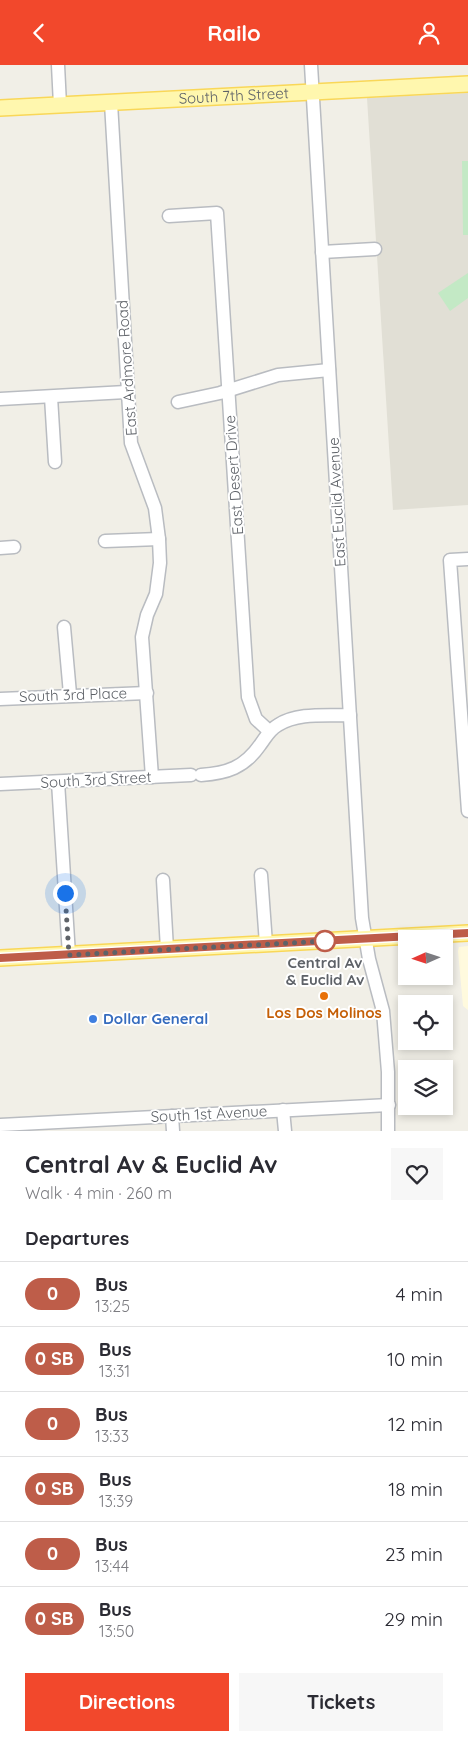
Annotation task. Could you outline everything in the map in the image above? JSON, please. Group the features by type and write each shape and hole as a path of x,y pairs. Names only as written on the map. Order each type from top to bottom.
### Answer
{"main road":[{"name":"South 7th Street","path":"0,108 468,84"},
{"path":"0,958 468,933"}],"street":[{"path":"58,65 60,105"},
{"name":"East Euclid Avenue","path":"311,65 365,939 383,1011 389,1105 388,1131"},
{"name":"East Ardmore Road","path":"111,103 126,391 131,443 155,508 159,539 160,563 156,594 147,615 142,637 152,777"},
{"name":"East Desert Drive","path":"169,215 217,213 248,697 256,719 269,731"},
{"path":"322,252 375,249"},
{"path":"178,402 229,390 278,375 329,370"},
{"path":"0,399 126,391"},
{"path":"51,397 54,462"},
{"path":"105,541 159,539"},
{"path":"0,548 14,547"},
{"path":"468,559 450,560 468,811"},
{"path":"64,627 70,694"},
{"name":"South 3rd Place","path":"0,699 70,694 147,693"},
{"name":"South 3rd Street","path":"0,784 196,775 246,770 252,756 269,731 287,720 298,717 350,715"},
{"path":"58,781 69,955"},
{"path":"261,875 266,944"},
{"path":"164,880 167,949"},
{"name":"South 1st Avenue","path":"0,1125 74,1126 172,1116 389,1105"},
{"path":"283,1111 285,1131"},
{"path":"172,1116 173,1131"}],"shaded area":[{"path":"468,93 468,505 393,510 367,98"},
{"path":"468,946 468,1010 463,1006 458,951 459,947"}],"green space":[{"path":"462,161 468,161 468,235 463,235"},
{"path":"468,273 468,298 450,311 438,293"}],"bus line":[{"name":"0","path":"0,958 468,933"}],"place":[{"name":"Central Av & Euclid Av","path":"325,941"},
{"name":"Los Dos Molinos","path":"324,996"},
{"name":"Dollar General","path":"93,1019"}],"route":[{"path":"65,893 69,955 325,941"}]}
